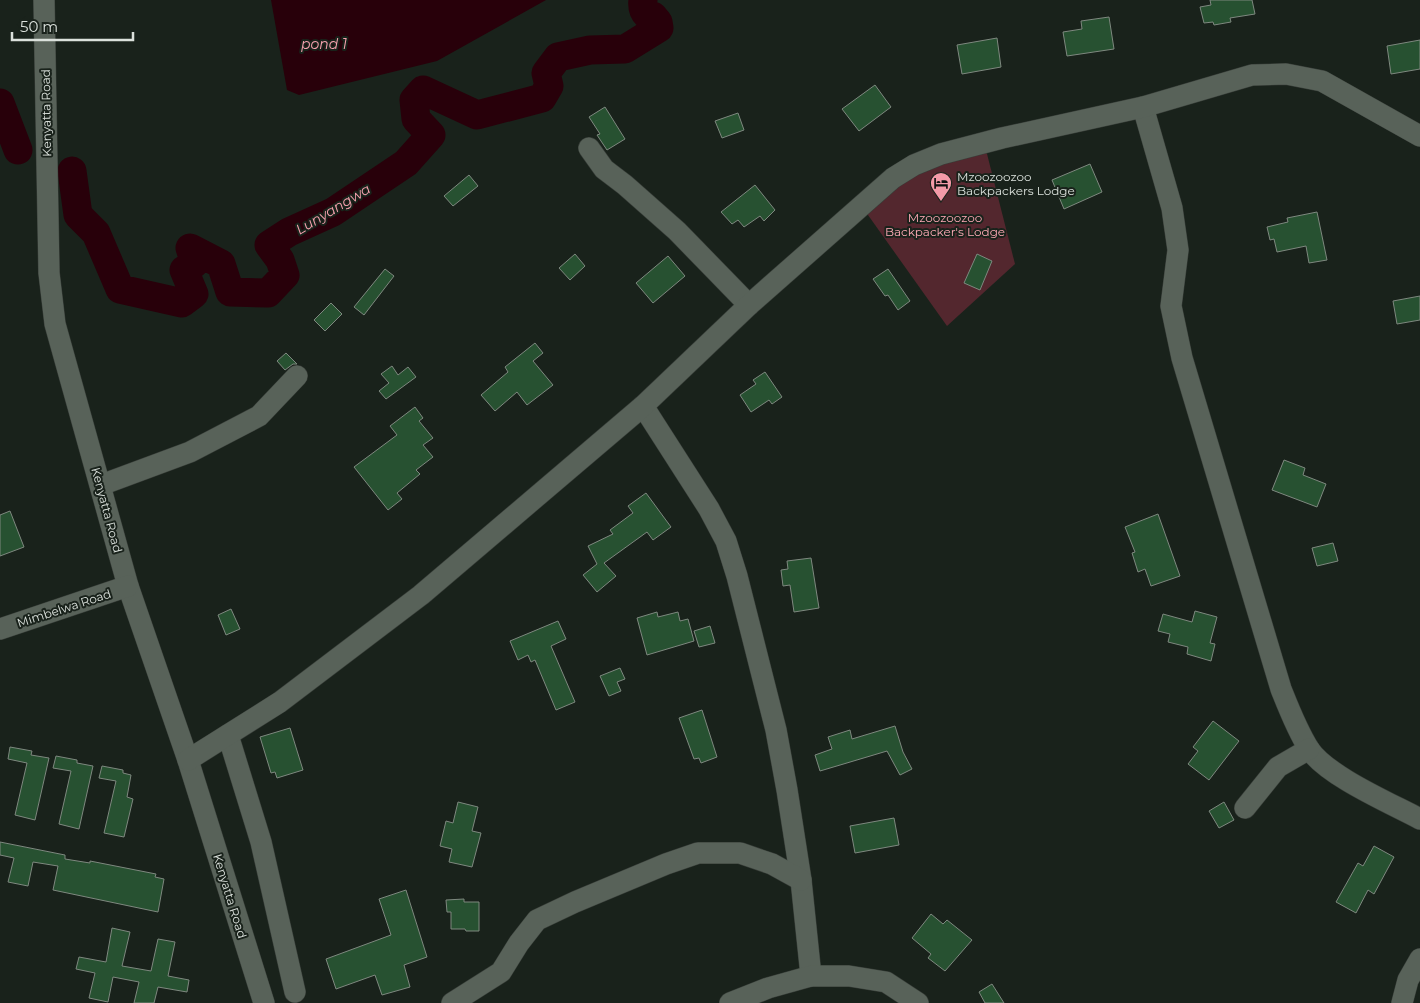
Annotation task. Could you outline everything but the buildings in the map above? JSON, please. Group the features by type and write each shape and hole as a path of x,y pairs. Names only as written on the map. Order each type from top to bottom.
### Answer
{"street":[{"name":"Kenyatta Road","path":"44,0 49,274 57,333 128,586 188,760 264,1002"},
{"path":"188,760 280,702 421,595 643,406 748,306 893,178 914,165 940,154 1002,138 1143,107 1252,75 1286,74 1322,81 1420,136"},
{"path":"1143,107 1172,208 1178,250 1171,306 1182,358 1281,689 1293,719 1309,749 1319,760 1350,782 1420,819"},
{"path":"589,148 604,169 625,185 677,232 748,306"},
{"path":"101,485 190,452 259,416 297,376"},
{"path":"643,406 710,509 726,541 737,576 776,730 801,880 811,976"},
{"name":"Mimbelwa Road","path":"0,629 128,586"},
{"path":"228,734 261,842 298,998 264,1002"},
{"path":"1245,808 1278,766 1309,749"},
{"path":"452,1003 501,972 519,943 537,920 575,902 674,861 698,853 740,853 772,864 801,880"},
{"path":"1402,1003 1408,980 1420,959"},
{"path":"730,1003 768,988 811,976 849,976 886,982 918,1003"}],"green space":[{"name":"Mzoozoozoo Backpacker's Lodge","path":"985,146 1015,264 947,326 863,208 889,185"}],"water":[{"name":"pond 1","path":"271,0 546,0 437,61 299,95 287,90"}],"waterway":[{"name":"Lunyangwa","path":"72,171 78,215 96,233 120,289 182,303 194,294 184,270 195,263 190,248 221,264 230,292 268,293 285,275 280,260 269,245 289,232 333,212 406,163 431,135 416,119 414,100 423,90 477,115 542,98 549,86 546,73 558,57 590,50 625,49 659,28 658,22 653,16 647,15 645,12 643,0"},
{"name":"Lunyangwa","path":"0,103 18,150"}],"place":[{"name":"Mzoozoozoo Backpackers Lodge","path":"941,202"}]}
